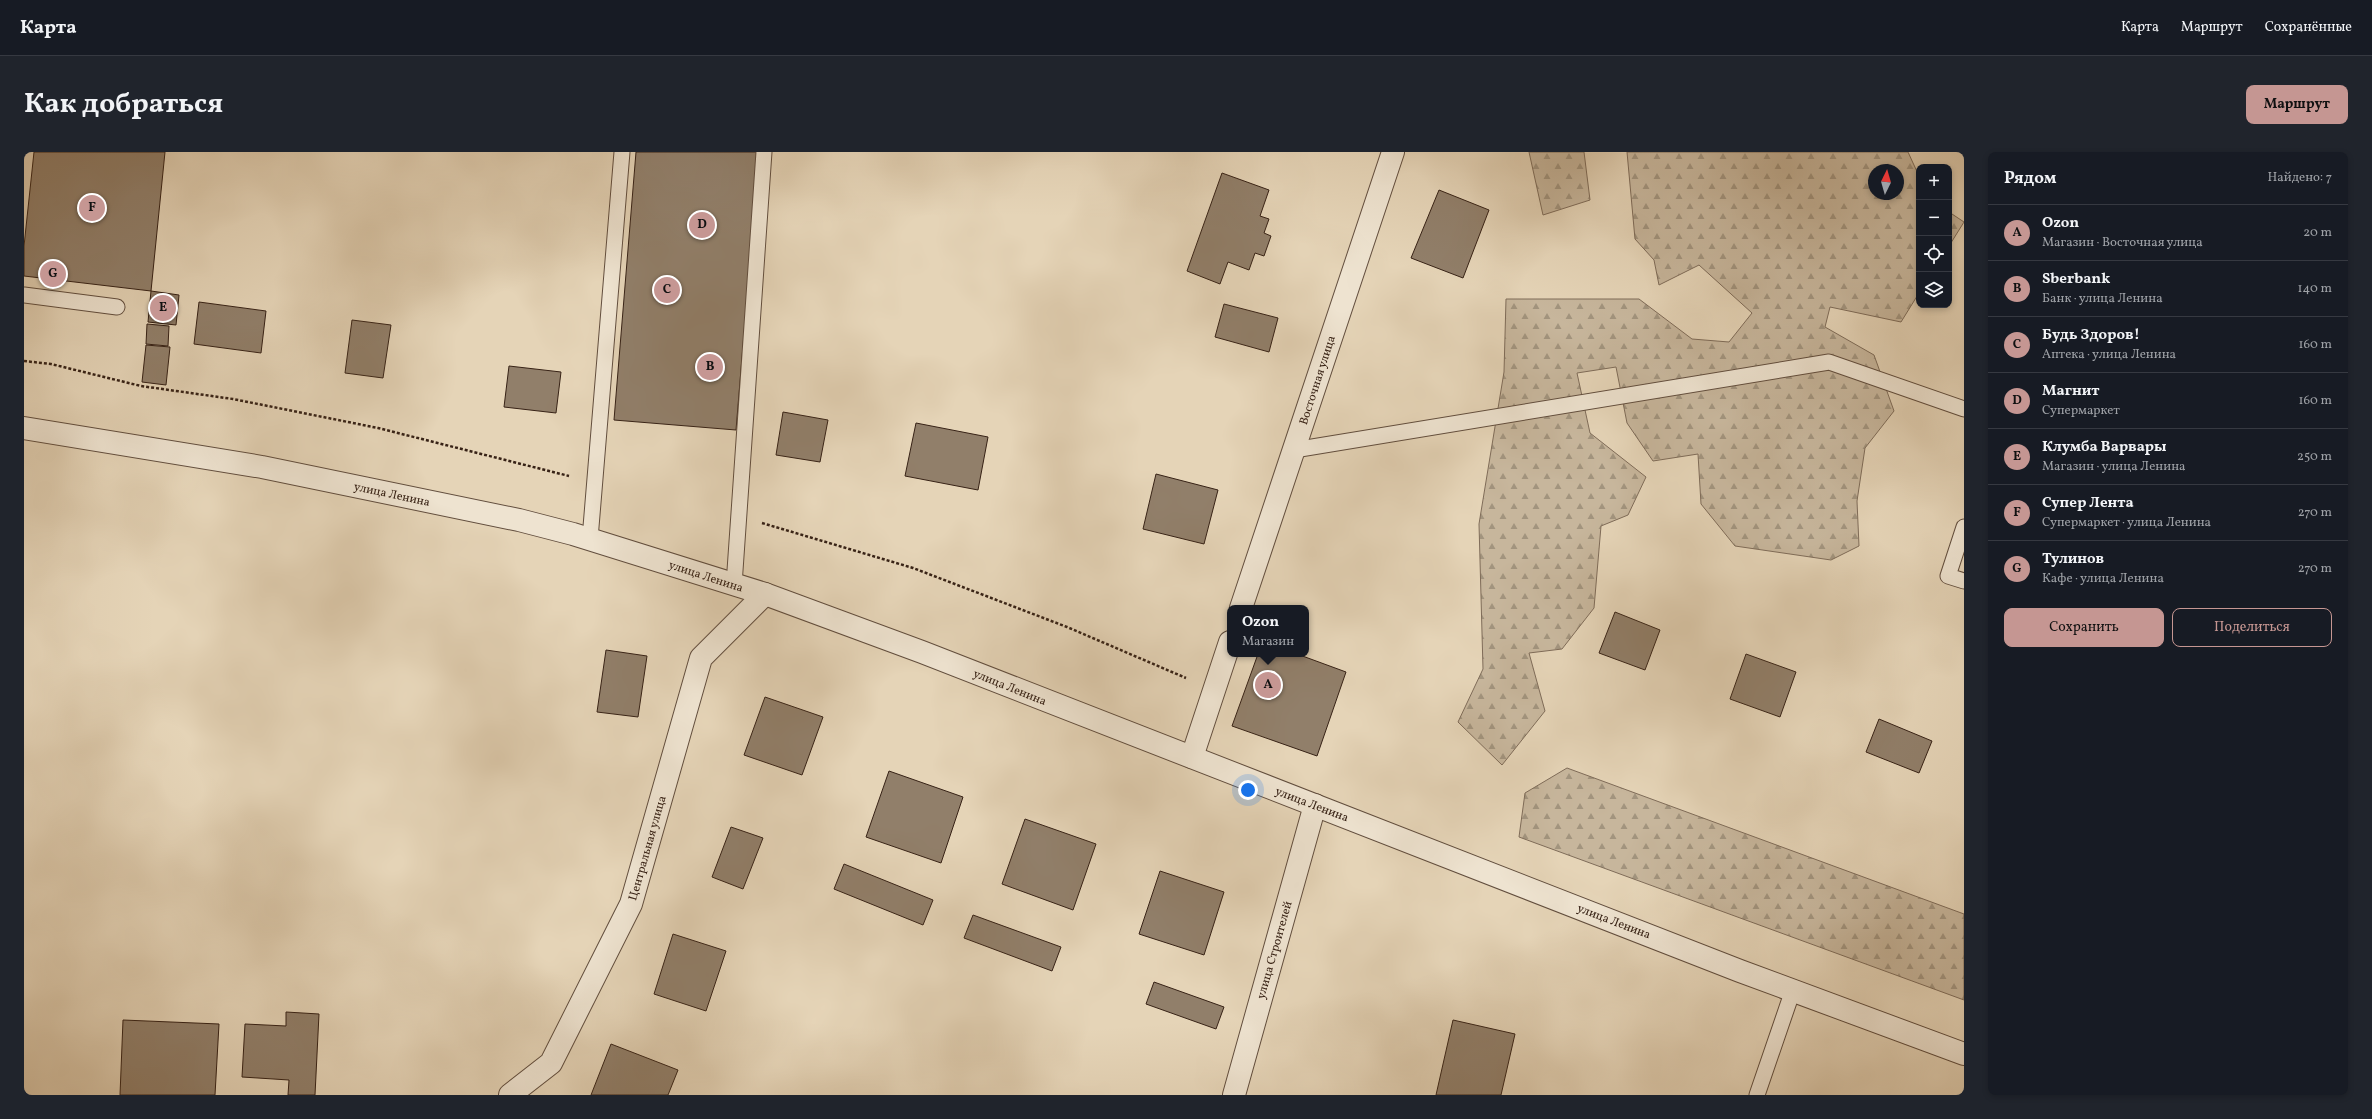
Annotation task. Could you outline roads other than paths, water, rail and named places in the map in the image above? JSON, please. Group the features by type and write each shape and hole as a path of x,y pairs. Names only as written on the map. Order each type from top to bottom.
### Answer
{"street":[{"name":"Восточная улица","path":"1242,605 1393,152"},
{"name":"улица Ленина","path":"24,428 262,467 519,520 590,539 766,594 1793,990 1964,1054"},
{"name":"Центральная улица","path":"510,1095 551,1063 631,904 701,658 766,594"},
{"path":"1192,757 1227,651"},
{"name":"улица Строителей","path":"1234,1095 1315,805"}],"lane":[{"path":"590,539 622,152"},
{"path":"734,585 764,152"},
{"path":"24,295 117,307"},
{"path":"1294,450 1829,362 1964,409"},
{"path":"1964,527 1948,576 1964,581"},
{"path":"1757,1095 1793,990"}],"place":[{"name":"Супер Лента","path":"92,208"},
{"name":"Магнит","path":"702,225"},
{"name":"Тулинов","path":"53,274"},
{"name":"Будь Здоров!","path":"667,290"},
{"name":"Клумба Варвары","path":"163,308"},
{"name":"Sberbank","path":"710,367"},
{"name":"Ozon","path":"1268,685"}]}
